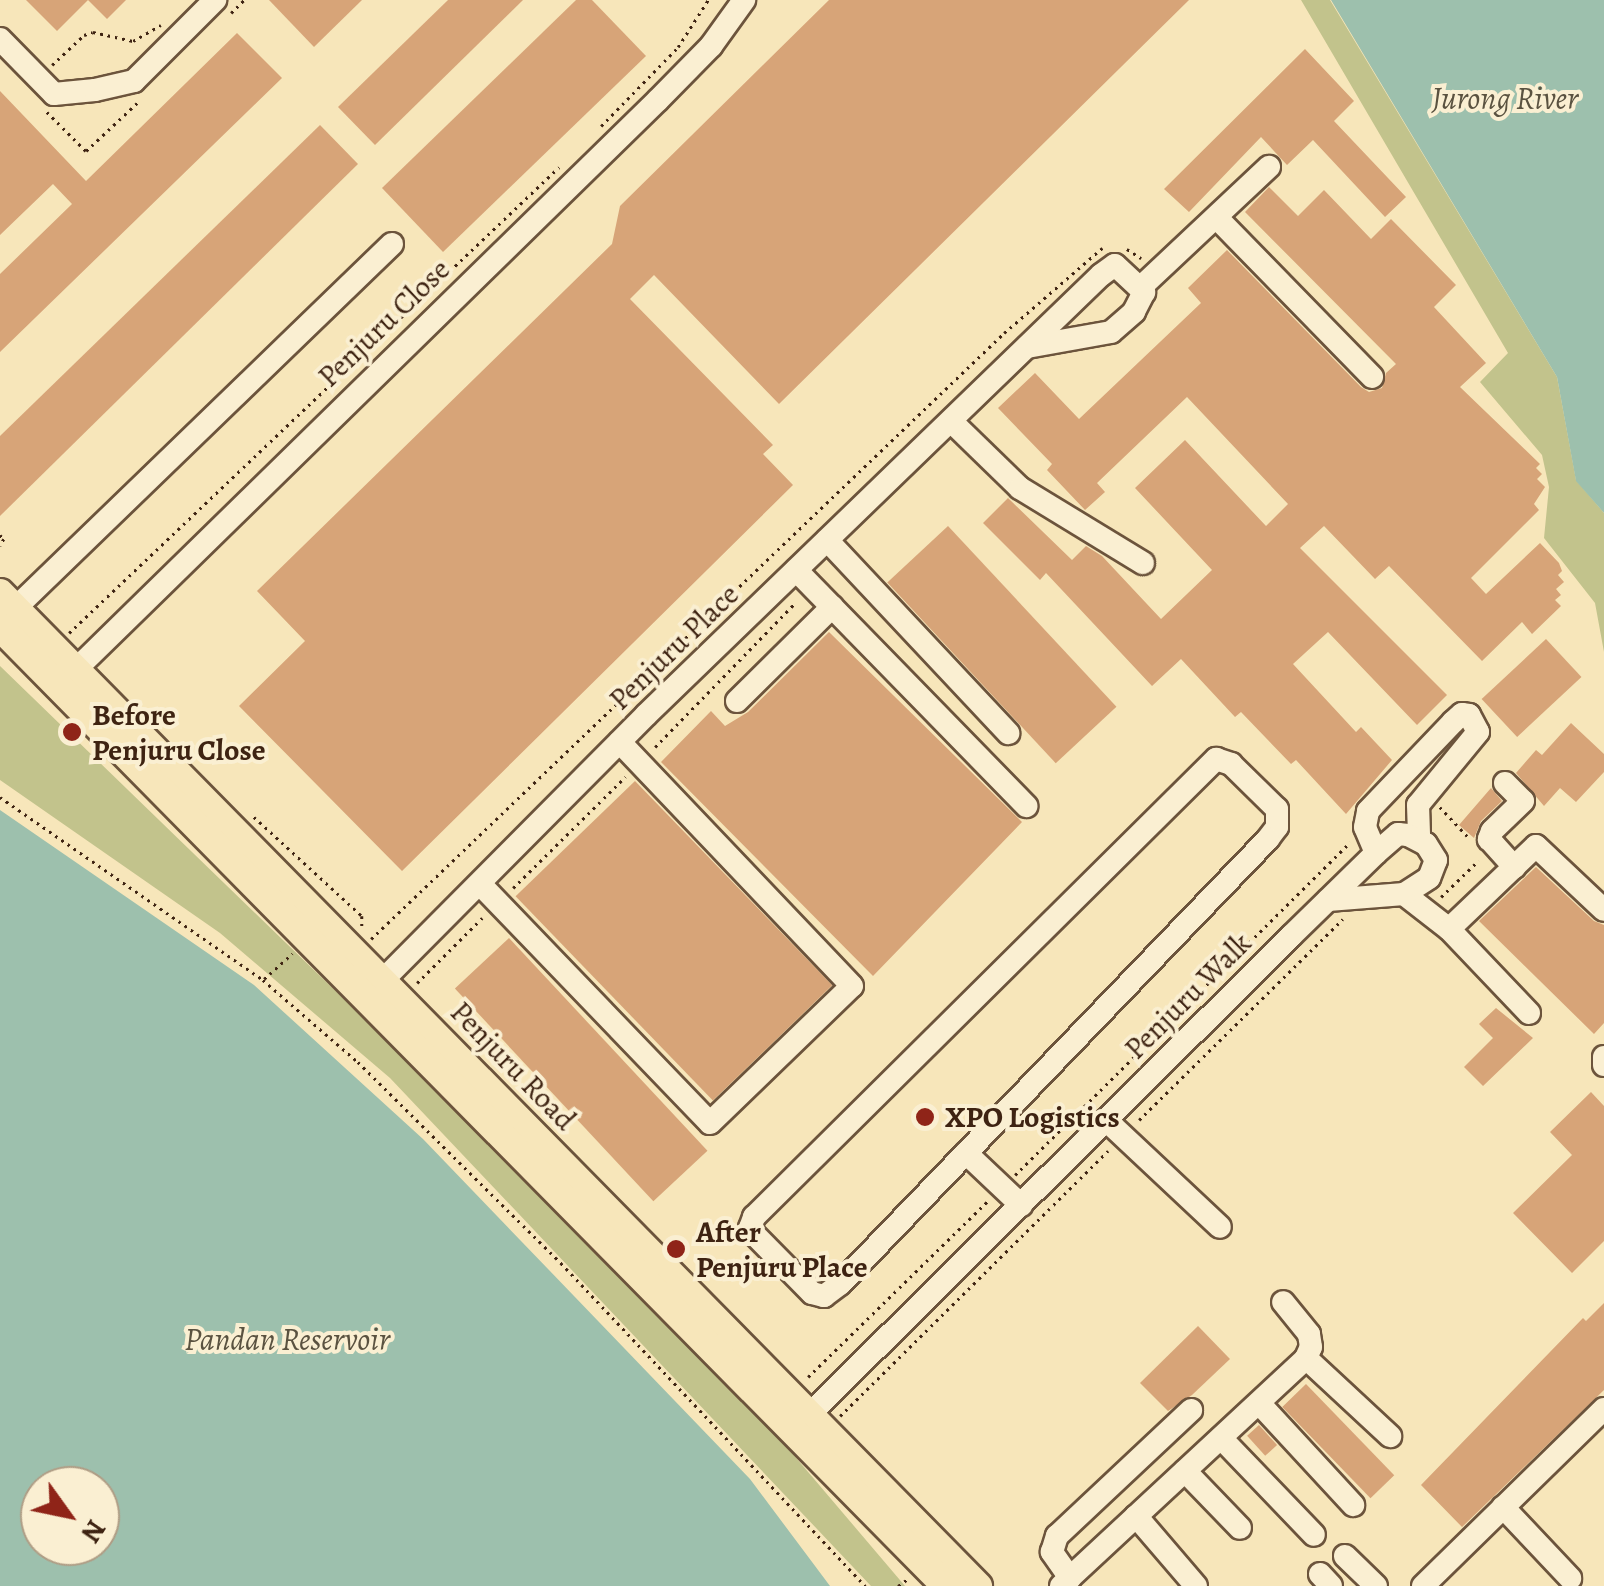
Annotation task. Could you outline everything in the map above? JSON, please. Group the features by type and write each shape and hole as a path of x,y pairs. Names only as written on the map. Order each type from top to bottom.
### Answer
{"main road":[{"name":"Penjuru Road","path":"4,612 978,1586"},
{"name":"Penjuru Road","path":"68,677 356,952 384,991"},
{"name":"Penjuru Road","path":"812,1422 946,1586"}],"street":[{"path":"0,39 56,94 134,81 215,0"},
{"name":"Penjuru Close","path":"68,677 658,100 711,46 744,0"},
{"path":"1027,347 1112,332 1134,312 1149,282 1269,168"},
{"path":"1217,218 1372,377"},
{"path":"4,612 392,244"},
{"name":"Penjuru Place","path":"384,991 480,884 620,742 804,578 827,540 1114,265 1149,282"},
{"path":"951,420 1020,488 1144,563"},
{"path":"827,540 1008,733"},
{"path":"804,578 1026,806"},
{"path":"737,701 832,607"},
{"path":"1328,900 1404,894 1416,890 1435,869 1436,860 1418,838 1416,812 1474,742 1478,732 1469,715 1462,714 1453,722 1376,801 1364,820 1376,852"},
{"path":"480,884 710,1123 852,986 620,742"},
{"path":"1210,760 1231,764 1278,808 1277,827 966,1153 824,1296 812,1292 750,1228 754,1217 1210,760"},
{"path":"1505,783 1523,802 1492,831 1489,839 1514,867"},
{"name":"Penjuru Walk","path":"812,1422 1021,1205 1114,1128 1376,852 1398,834 1418,838"},
{"path":"1449,929 1531,849 1541,848 1604,910"},
{"path":"1404,894 1449,929 1529,1013"},
{"path":"1114,1128 1220,1227"},
{"path":"966,1153 1021,1205"},
{"path":"1191,1410 1058,1536 1052,1552 1065,1582 1306,1358 1311,1347 1308,1334 1284,1302"},
{"path":"1306,1358 1390,1436"},
{"path":"1258,1402 1353,1505"},
{"path":"1422,1586 1604,1408"},
{"path":"1220,1438 1314,1535"},
{"path":"1185,1471 1240,1528"},
{"path":"1503,1507 1570,1578"},
{"path":"1136,1516 1196,1586"},
{"path":"1344,1556 1376,1586"}],"path":[{"path":"598,129 678,47 708,0"},
{"path":"38,78 84,35 93,32 133,41 168,18"},
{"path":"68,633 571,156"},
{"path":"356,952 1004,332 1093,252 1104,247"},
{"path":"1124,247 1149,282"},
{"path":"0,535 4,539 0,546"},
{"path":"384,991 498,903 640,763 804,578"},
{"path":"1428,796 1474,843"},
{"path":"0,797 263,980 358,1062 561,1264 864,1586"},
{"path":"800,1386 1365,827"},
{"path":"1426,911 1485,855"},
{"path":"812,1422 1114,1128 1348,916"},
{"path":"263,980 282,962"}],"green space":[{"path":"1301,0 1330,0 1557,377 1576,480 1604,513 1604,652 1595,603 1544,538 1549,487 1542,455 1480,382 1508,353"},
{"path":"0,666 445,1097 786,1446 905,1586 871,1586 390,1078 220,933 0,780"}],"water":[{"name":"Jurong River","path":"1331,0 1604,0 1604,513 1576,481 1557,377"},
{"name":"Pandan Reservoir","path":"0,810 254,985 423,1139 750,1479 830,1586 0,1586"}],"building":[{"path":"26,0 88,0 57,31"},
{"path":"88,0 126,0 107,19"},
{"path":"269,0 362,0 314,47"},
{"path":"448,0 523,0 375,145 338,107"},
{"path":"576,0 592,0 646,56 443,252 382,188"},
{"path":"829,0 1189,0 779,404 654,275 630,299 773,445 763,454 793,485 402,871 239,706 305,641 257,591 612,244 620,206"},
{"path":"237,33 282,78 0,352 0,274 72,204 53,184 0,235 0,91 86,181"},
{"path":"1305,49 1354,101 1334,121 1406,197 1385,217 1313,140 1287,165 1261,137 1189,212 1164,189"},
{"path":"320,125 358,164 0,516 0,436"},
{"path":"1269,187 1298,216 1324,190 1371,239 1391,219 1456,285 1434,307 1486,363 1460,387 1540,464 1536,468 1542,474 1537,479 1545,487 1534,504 1539,510 1471,578 1486,594 1540,543 1559,563 1562,571 1558,575 1564,582 1556,589 1561,595 1555,600 1561,606 1532,634 1522,622 1482,661 1389,566 1375,579 1324,526 1300,548 1447,695 1417,725 1328,632 1293,664 1356,732 1361,727 1392,760 1346,814 1296,760 1291,764 1241,712 1235,717 1181,659 1152,686 1046,573 1040,580 983,523 1008,498 1072,560 1086,546 1102,556 1161,619 1212,570 1135,488 1185,440 1266,526 1288,504 1187,397 1097,483 1105,492 1085,510 1047,470 1052,464 998,408 1035,373 1079,419 1201,303 1188,288 1227,250 1361,387 1369,392 1382,388 1386,373 1396,364 1245,212"},
{"path":"948,526 1116,707 1056,763 887,583"},
{"path":"829,632 1022,822 873,976 661,762 711,711 725,726 748,712"},
{"path":"1546,639 1581,677 1517,737 1482,699"},
{"path":"1571,723 1604,754 1604,772 1576,802 1560,788 1544,806 1516,773 1536,750 1542,755"},
{"path":"635,781 832,985 713,1101 516,896"},
{"path":"1491,788 1502,801 1481,821 1474,838 1459,825"},
{"path":"1536,867 1594,921 1604,925 1604,1023 1594,1034 1479,921"},
{"path":"509,938 707,1151 653,1201 455,988"},
{"path":"1496,1008 1533,1038 1483,1086 1464,1067 1493,1038 1479,1024"},
{"path":"1591,1092 1604,1106 1604,1241 1572,1273 1513,1213 1572,1155 1550,1132"},
{"path":"1604,1303 1604,1390 1462,1527 1421,1485 1583,1318 1586,1321"},
{"path":"1198,1326 1230,1359 1192,1395 1168,1411 1140,1383"},
{"path":"1306,1384 1394,1475 1370,1498 1282,1407"},
{"path":"1259,1425 1277,1445 1265,1456 1247,1436"}],"place":[{"name":"Before Penjuru Close","path":"72,732"},
{"name":"XPO Logistics","path":"925,1117"},
{"name":"After Penjuru Place","path":"676,1249"}]}
